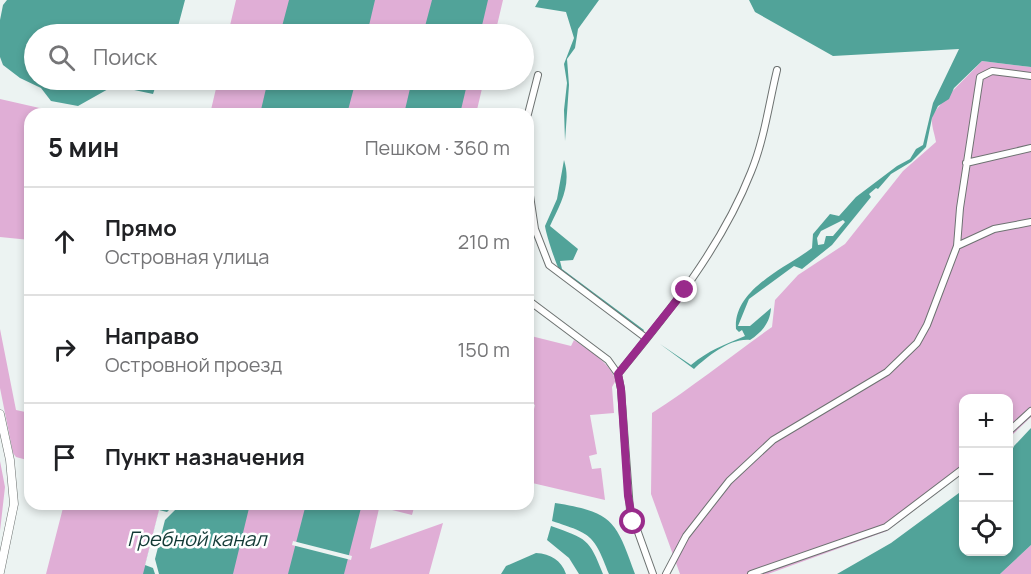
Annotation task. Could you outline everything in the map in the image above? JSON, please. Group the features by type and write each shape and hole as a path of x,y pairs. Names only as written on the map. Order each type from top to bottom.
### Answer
{"main road":[{"path":"0,414 10,460 14,504 0,572"}],"street":[{"path":"618,374 695,276 729,220 752,170 777,70"},
{"path":"666,574 686,536 729,481 766,447 797,424 887,372 917,344 927,325 957,246 966,162 980,77 992,71 1031,76"},
{"path":"530,108 538,75"},
{"path":"966,162 1031,148"},
{"path":"534,222 549,265 646,338"},
{"path":"957,246 994,229 1031,222"},
{"path":"534,304 608,360 618,374 630,510 653,574"},
{"path":"1013,427 1031,411"},
{"path":"751,574 886,527 959,471"}],"shaded area":[{"path":"236,0 503,0 497,24 230,24"},
{"path":"982,61 1031,67 1031,417 1013,434 1013,394 959,394 959,476 887,531 768,574 680,574 651,494 652,413 772,327 775,300 798,275 845,244 903,171 936,142 932,118 946,98"},
{"path":"216,90 482,90 477,108 211,108"},
{"path":"0,99 40,108 24,108 24,239 0,237"},
{"path":"0,329 16,410 24,412 24,459 16,457 13,453 0,388"},
{"path":"534,337 571,346 574,340 592,352 613,373 616,380 612,387 614,413 590,415 597,454 589,456 592,469 601,468 605,500 534,483"},
{"path":"0,461 5,487 0,531"},
{"name":"Гребной канал","path":"62,510 379,510 370,549 443,523 429,574 46,574"},
{"path":"392,510 413,510 412,515"},
{"path":"1031,545 1031,574 1000,574"}],"water":[{"path":"7,0 185,0 179,24 24,24 24,80 3,65 0,57 0,20 3,5"},
{"path":"289,0 375,0 369,24 283,24"},
{"path":"432,0 488,0 482,24 426,24"},
{"path":"539,0 599,0 578,29 575,48 567,59 569,85 565,141 564,110 567,83 564,64 574,38 566,12 535,7"},
{"path":"749,0 1031,0 1031,67 982,61 954,88 949,99 938,106 932,118 926,147 911,162 891,174 878,189 876,188 869,194 871,197 832,245 802,269 794,266 749,299 738,326 750,326 771,308 767,323 762,330 750,340 735,342 720,349 694,369 660,344 691,365 723,345 745,336 742,330 739,332 736,329 737,315 743,302 752,291 812,248 813,234 830,214 839,216 856,197 910,159 916,149 923,145 933,103 959,49 833,56 755,12","holes":["843,220 845,222 833,236 826,236 824,244 818,245 817,238 821,231"]},
{"path":"43,90 106,90 78,106 51,101"},
{"path":"134,90 154,90 153,94"},
{"path":"266,90 353,90 349,108 261,108"},
{"path":"410,90 466,90 461,108 405,108"},
{"path":"564,160 566,187 550,226 578,249 573,260 560,261 562,269 644,330 642,333 558,268 545,226 557,199"},
{"path":"1031,428 1031,545 1000,574 837,574 891,543 959,493 959,556 1013,556 1014,446"},
{"path":"555,503 589,510 610,522 623,542 635,574 609,574 599,551 590,538 576,529 552,521"},
{"name":"Гребной канал","path":"159,510 249,510 233,574 143,574"},
{"name":"Гребной канал","path":"304,510 360,510 344,574 288,574"},
{"path":"551,526 585,541 594,553 603,574 579,574 569,558 547,540"},
{"path":"536,553 555,559 566,574 501,574 506,566"}],"pier":[{"path":"159,510 167,512 175,510 165,520 155,559 159,574 155,574 153,568 145,565"},
{"path":"293,541 352,556 351,560 292,545"}],"route":[{"path":"633,522 628,496 618,374 685,290"}]}
